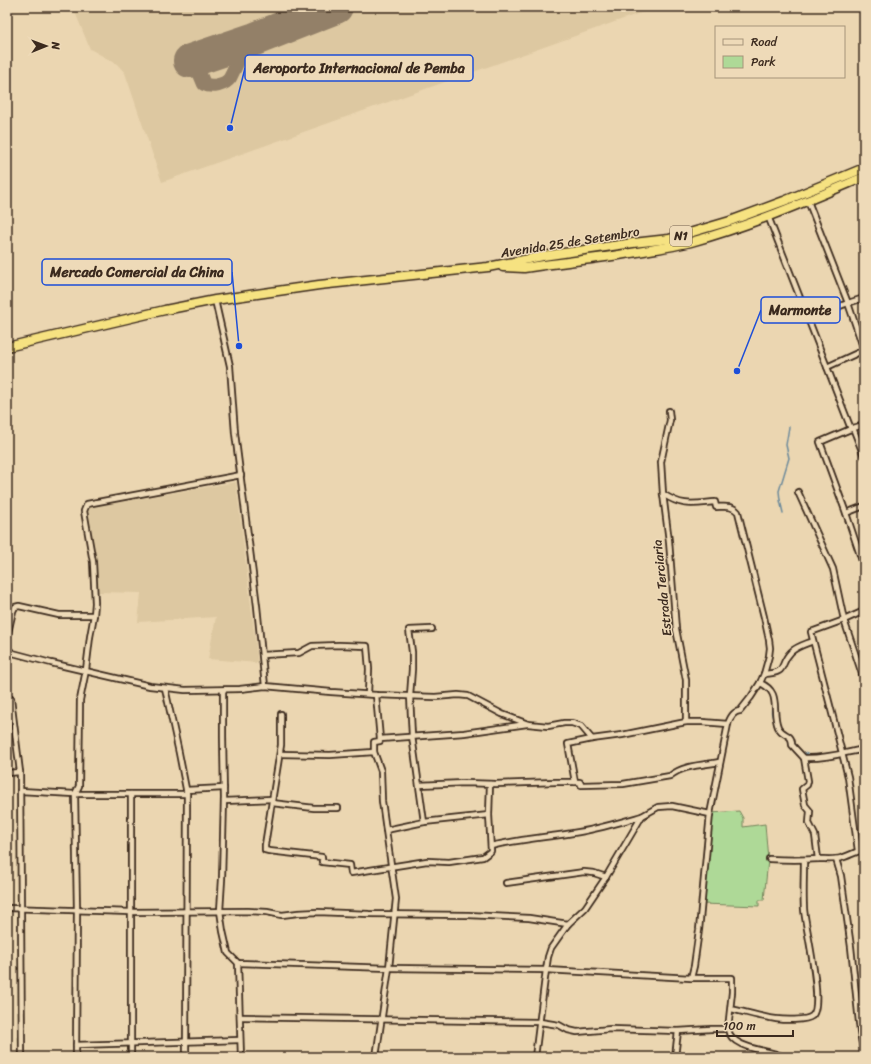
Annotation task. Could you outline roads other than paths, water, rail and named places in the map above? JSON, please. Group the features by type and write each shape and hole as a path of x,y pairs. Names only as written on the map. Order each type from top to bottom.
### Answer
{"highway":[{"name":"Avenida 25 de Setembro","path":"488,267 543,256 669,239 730,221 784,201 864,168"},
{"name":"Avenida 25 de Setembro","path":"488,267 524,268 660,249 690,242 733,229 864,178"},
{"name":"N1","path":"7,347 165,310 215,300 319,285 488,267"}],"street":[{"path":"808,201 848,303 864,350 827,367"},
{"path":"768,216 827,367 864,456"},
{"path":"808,318 864,298"},
{"path":"215,300 230,366 235,433 257,606 265,686"},
{"name":"Estrada Terciaria","path":"669,411 670,420 661,462 676,629 686,680 686,722"},
{"path":"864,425 820,442 864,567"},
{"path":"76,1057 77,910 75,794 79,786 80,700 86,670 95,603 93,562 84,511 87,504 241,475"},
{"path":"798,492 833,569 844,620 864,680"},
{"path":"663,494 672,500 681,503 715,502 716,507 734,508 738,512 770,648 764,674 760,683 740,711 737,711 730,718 728,724 710,814 699,930 691,978"},
{"path":"846,513 864,506"},
{"path":"7,637 15,606 59,615 94,615"},
{"path":"858,851 848,777 811,632 864,611"},
{"path":"424,822 412,736 410,696 412,652 409,630 432,629"},
{"path":"764,674 776,674 783,666 790,652 813,641"},
{"path":"262,655 299,653 312,646 367,646 369,669 368,694"},
{"path":"7,649 51,663 165,688 172,688"},
{"path":"760,683 769,689 773,697 775,702 774,713 781,732 792,740 792,745 804,758 808,781 807,785 802,789 805,805 810,811 809,823 815,835 818,859"},
{"path":"156,686 185,690 224,690 265,686 376,695 435,697 458,695 468,696 502,714 528,724"},
{"path":"165,688 186,792 186,1057"},
{"path":"224,690 224,801 220,911 228,952 238,963 241,1057"},
{"path":"376,695 380,739"},
{"path":"11,699 20,772 22,1057"},
{"path":"281,714 280,754 265,850 322,857 322,862 350,865 351,873 426,861 449,862 483,857 491,851 489,815 490,784"},
{"path":"574,782 568,744 592,739 622,736 686,722 728,724"},
{"path":"376,1057 389,968 396,899 382,801 381,771 374,752 374,742 380,741 380,739 464,733 528,724 548,726 564,723 572,723 581,726 592,739"},
{"path":"804,758 815,759 864,749"},
{"path":"280,754 330,755 374,752"},
{"path":"418,785 556,782 580,782 581,786 623,784 670,776 675,771 720,762"},
{"path":"7,773 20,772"},
{"path":"20,791 75,794 131,794 186,792 224,788"},
{"path":"131,794 131,1057"},
{"path":"224,801 272,801 314,808 338,808"},
{"path":"491,846 507,842 594,829 642,816 658,807 672,806 710,814"},
{"path":"386,830 424,822 489,815"},
{"path":"535,1057 546,970 551,948 568,924 585,908 606,877 642,816"},
{"path":"769,859 836,859 864,850"},
{"path":"836,859 841,876 844,896 864,1056"},
{"path":"731,1009 776,1019 804,1019 811,1017 815,1013 814,972 804,909 804,860"},
{"path":"506,883 584,872 594,873 606,877"},
{"path":"7,908 132,912 267,912 282,915 318,912 483,916 528,918 568,924"},
{"path":"238,963 389,968 546,970 691,978 732,978 731,1009 728,1033 744,1046 784,1057"},
{"path":"240,1017 540,1022 559,1025 568,1030 577,1032 611,1029 678,1031 728,1029"},
{"path":"675,1057 678,1031"},
{"path":"76,1045 240,1040"}],"waterway":[{"path":"783,513 779,491 789,458 786,445 789,427"},
{"path":"773,705 771,711 774,722"},
{"path":"801,752 807,754"}],"place":[{"name":"Aeroporto Internacional de Pemba","path":"230,128"},
{"name":"Mercado Comercial da China","path":"239,346"},
{"name":"Marmonte","path":"737,371"}]}
